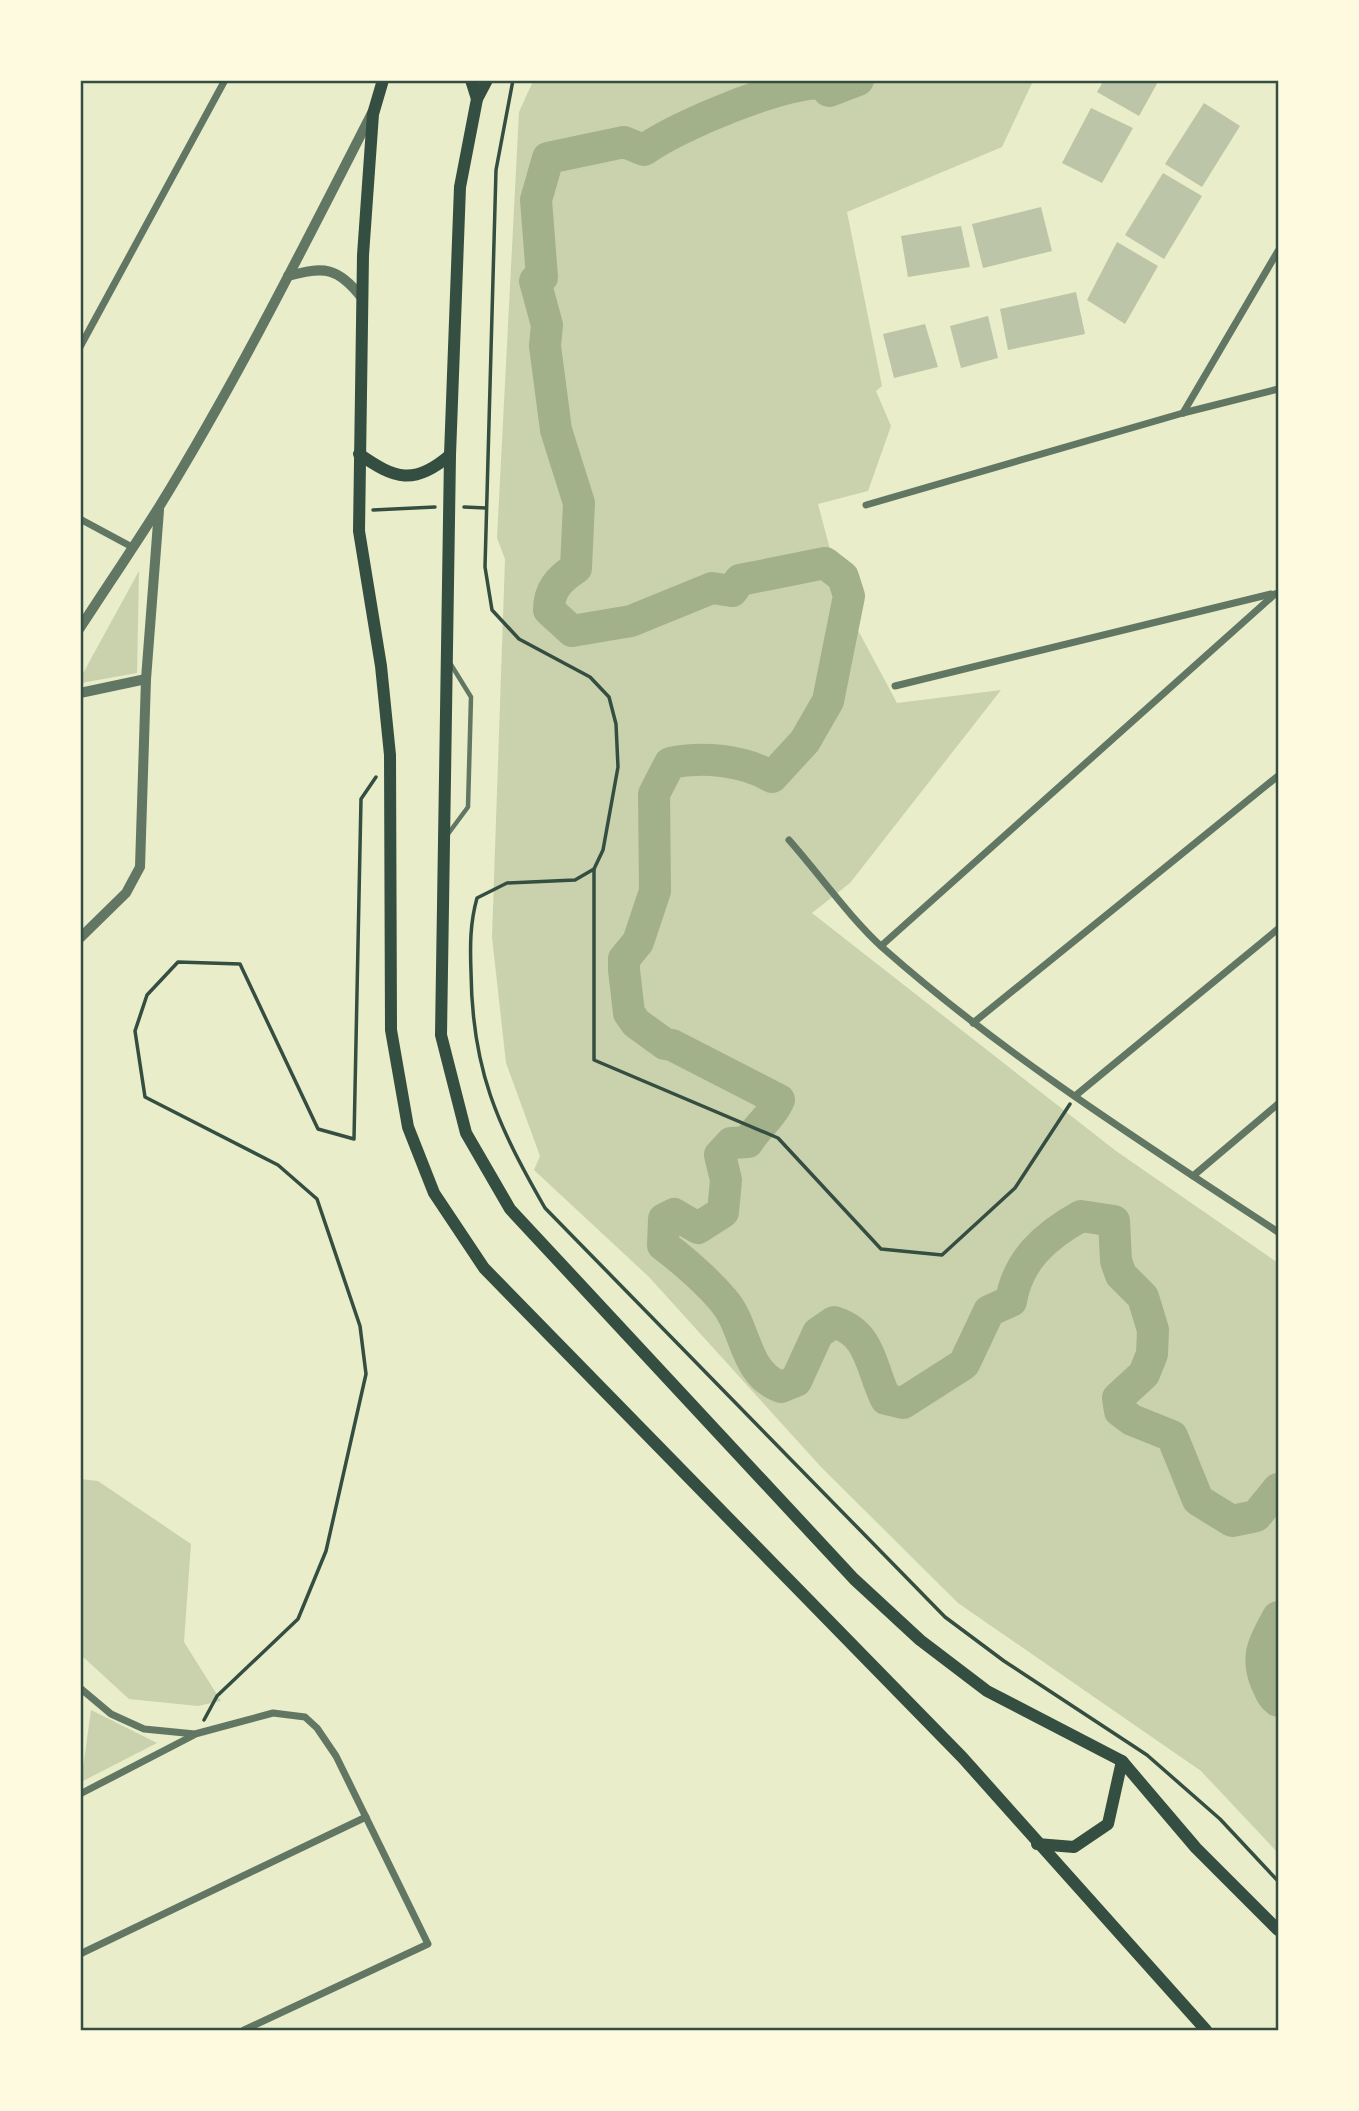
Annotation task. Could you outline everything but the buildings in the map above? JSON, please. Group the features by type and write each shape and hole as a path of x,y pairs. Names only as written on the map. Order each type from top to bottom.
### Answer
{"main road":[{"path":"383,80 376,105 362,298 358,511 381,666 390,755 391,1030 408,1127 434,1193 484,1268 962,1757 1206,2031"},
{"path":"471,80 477,100"},
{"path":"487,80 477,100 460,187 450,455 441,1035 466,1133 510,1209 854,1579 920,1640 987,1691 1122,1761 1196,1847 1279,1930"},
{"path":"359,454 386,473 415,477 431,471 450,455"},
{"path":"1037,1844 1074,1847 1108,1824 1122,1761"}],"street":[{"path":"80,347 225,80"},
{"path":"80,628 159,507 288,276 376,105"},
{"path":"1183,413 1279,251"},
{"path":"288,276 319,269 334,271 350,282 362,298"},
{"path":"866,505 1183,413 1279,389"},
{"path":"80,939 126,893 140,867 146,679 159,507"},
{"path":"80,519 132,547"},
{"path":"895,686 1277,593"},
{"path":"881,946 1277,593"},
{"path":"80,693 146,679"},
{"path":"973,1023 1279,776"},
{"path":"789,840 881,946 973,1023 1074,1097 1279,1232"},
{"path":"1074,1097 1279,929"},
{"path":"1193,1176 1279,1104"},
{"path":"80,1688 111,1714 144,1729 195,1734"},
{"path":"80,1794 195,1734 273,1713 305,1717 317,1728 336,1756 428,1944 244,2031"},
{"path":"80,1954 366,1817"}],"lane":[{"path":"443,840 468,807 471,697 446,656"}],"path":[{"path":"513,80 496,170 485,567 492,610 519,639 590,677 609,697 616,724 618,767 603,850 594,869 594,1060 778,1138 881,1249 942,1255 1015,1188 1074,1097"},
{"path":"358,511 486,508"},
{"path":"195,1734 217,1696 298,1619 326,1551 366,1374 360,1326 317,1199 278,1165 145,1097 135,1031 148,995 178,962 240,964 318,1129 354,1139 361,799 390,755"},
{"path":"594,869 575,880 507,883 477,898 470,922 471,1012 483,1077 508,1144 545,1208 945,1617 1004,1661 1147,1755 1220,1819 1279,1881"}],"green space":[{"path":"533,81 1033,81 1002,147 847,212 882,386 876,391 891,426 868,491 818,504 845,606 897,703 1001,690 850,883 812,913 1116,1151 1278,1263 1278,1853 1201,1771 958,1603 821,1467 649,1277 534,1170 540,1156 506,1063 492,937 505,559 497,538 519,112"},
{"path":"139,571 137,673 81,683 81,677"},
{"path":"80,1479 98,1481 191,1544 184,1642 221,1701 198,1706 129,1699 81,1655"},
{"path":"91,1710 157,1743 81,1782"}],"waterway":[{"path":"858,80 829,91 826,83 808,84 759,97 706,117 644,150 624,142 548,158 536,200 542,277 535,281 547,325 545,346 556,430 579,503 576,568 556,586 549,610 572,631 631,621 712,588 732,591 740,580 825,563 843,577 849,596 828,701 805,741 772,777 736,763 682,761 670,763 654,794 655,891 638,942 624,959 629,1013 636,1023 665,1044 672,1045 779,1100 748,1142 731,1143 720,1155 726,1180 723,1212 698,1228 674,1214 664,1219 663,1245 723,1300 737,1323 752,1360 769,1380 781,1387 796,1381 818,1333 834,1322 846,1327 863,1343 886,1399 903,1403 964,1364 989,1311 1011,1301 1020,1273 1045,1241 1081,1216 1114,1221 1116,1261 1121,1275 1143,1297 1153,1330 1152,1354 1144,1374 1118,1398 1120,1411 1132,1420 1172,1436 1198,1500 1232,1521 1256,1516 1278,1489"},
{"path":"1278,1617 1263,1648 1261,1664 1266,1682 1278,1701"}]}
